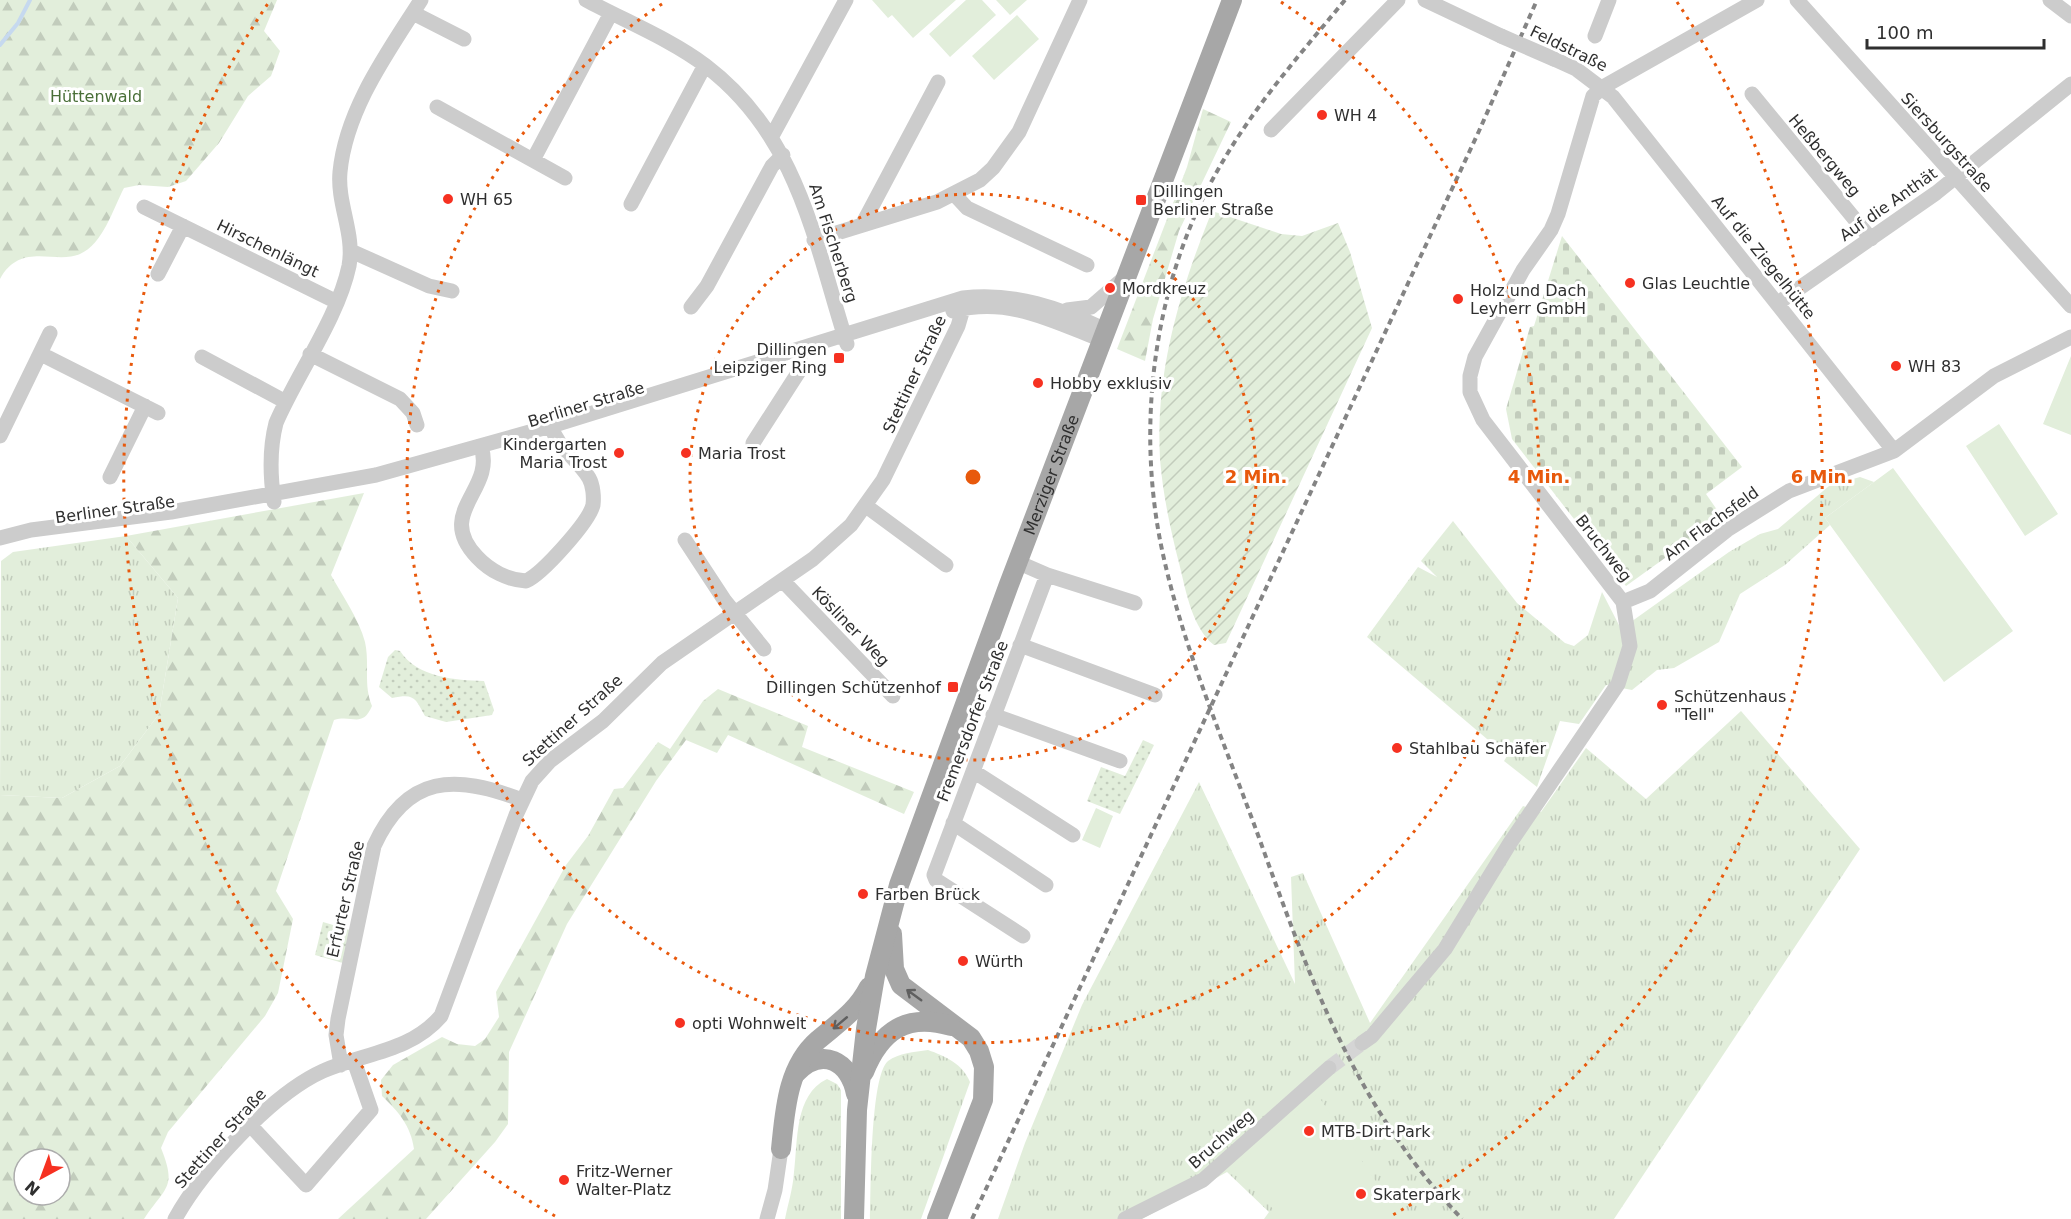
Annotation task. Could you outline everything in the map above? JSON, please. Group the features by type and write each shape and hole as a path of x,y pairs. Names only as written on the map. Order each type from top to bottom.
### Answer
{"main road":[{"name":"Merziger Straße","path":"897,894 1017,562 1232,0"},
{"path":"854,1219 857,1106 860,1083 875,976 897,894"},
{"path":"897,894 892,955 896,977 907,990 962,1029 979,1051 984,1067 983,1100 937,1219"},
{"path":"781,1149 791,1084 809,1050 845,1020 858,1005 875,976"},
{"path":"860,1083 875,1054 899,1026 917,1020 935,1021 962,1029"},
{"path":"791,1084 797,1073 808,1063 820,1059 838,1063 851,1076 857,1106"}],"street":[{"name":"Am Fischerberg","path":"586,0 705,65 734,91 771,136 798,186 846,340"},
{"path":"771,136 846,0"},
{"path":"814,240 954,194 980,180 1007,152 1072,22 1080,0"},
{"path":"1271,130 1398,0"},
{"name":"Feldstraße","path":"1425,0 1576,69 1603,87 1757,0"},
{"path":"1595,36 1609,0"},
{"name":"Siersburgstraße","path":"1797,0 2071,306"},
{"path":"2050,0 2071,16"},
{"path":"273,498 271,444 286,402 337,302 351,251 339,173 345,139 362,99 417,6 464,39"},
{"path":"533,160 611,13"},
{"path":"631,204 705,65"},
{"path":"862,225 938,82"},
{"name":"Auf die Anthät","path":"1778,303 1955,178 2071,84"},
{"name":"Auf die Ziegelhütte","path":"1603,87 1778,303 1894,451"},
{"name":"Bruchweg","path":"1362,1043 1372,1036 1445,949 1510,843 1618,684 1629,646 1623,602 1490,429 1470,392 1470,376 1475,357 1522,270 1551,230 1558,214 1593,96 1603,87"},
{"name":"Heßbergweg","path":"1752,94 1871,238"},
{"path":"437,106 565,178"},
{"path":"691,307 707,286 772,166 783,155"},
{"path":"954,194 967,208 1087,265"},
{"name":"Hirschenlängt","path":"144,207 337,302"},
{"path":"158,274 183,226"},
{"path":"351,251 429,286 452,291"},
{"name":"Berliner Straße","path":"1061,310 1091,307 1110,293 1127,274"},
{"name":"Berliner Straße","path":"0,538 31,530 378,483 963,303 1003,297 1061,310 1104,335"},
{"name":"Berliner Straße","path":"963,303 1025,310 1104,335"},
{"name":"Stettiner Straße","path":"176,1219 215,1165 285,1094 305,1081 347,1063 406,1043 431,1027 441,1016 531,781 550,761 603,721 662,663 783,580 838,539 866,506 898,452 958,326 963,303"},
{"path":"0,436 50,333"},
{"name":"Am Flachsfeld","path":"1623,602 1650,591 1728,530 1789,491 1894,451 1994,376 2071,337"},
{"path":"41,354 151,410 110,477"},
{"path":"310,354 400,399 413,413 417,425"},
{"path":"753,443 786,395 798,373 799,355"},
{"path":"202,357 286,402"},
{"path":"482,450 484,464 463,512 462,535 465,543 480,561 499,574 526,581 546,565 586,519 592,506 593,493 590,479 557,442 552,429"},
{"name":"Berliner Straße","path":"0,546 32,538 172,520 273,498"},
{"path":"866,506 946,565"},
{"path":"685,540 735,613 764,650"},
{"path":"1017,562 1047,575 1135,603"},
{"name":"Fremersdorfer Straße","path":"1023,936 936,880 934,875 1047,575"},
{"name":"Kösliner Weg","path":"783,580 893,696"},
{"path":"1020,645 1155,695"},
{"path":"993,716 1120,762"},
{"path":"973,771 1073,835"},
{"name":"Erfurter Straße","path":"251,1126 306,1185 371,1110 347,1063 336,1035 374,846 383,825 408,799 438,785 458,782 479,785 522,800"},
{"path":"953,823 1046,885"},
{"name":"Bruchweg","path":"1125,1219 1203,1180 1329,1068"},
{"path":"767,1219 775,1190 781,1149"}],"green space":[{"name":"Hüttenwald","path":"0,0 277,0 264,31 280,51 271,76 248,96 219,143 186,181 168,187 139,185 124,188 107,225 88,249 70,257 28,257 8,267 0,279"},
{"path":"872,0 956,0 913,38 892,15 888,18"},
{"path":"966,0 982,0 996,15 950,57 929,34"},
{"path":"996,0 1027,0 1010,15"},
{"path":"1017,15 1039,39 994,80 972,56"},
{"path":"1203,109 1231,122 1179,231 1153,319 1145,361 1117,349 1187,167"},
{"path":"1212,211 1281,234 1302,236 1338,223 1350,252 1372,328 1226,643 1214,645 1196,620 1185,587 1165,500 1159,427 1172,332 1180,301"},
{"path":"1562,236 1742,467 1706,494 1722,517 1626,586 1512,439 1506,409 1530,327 1534,326"},
{"path":"2071,356 2071,435 2043,424"},
{"path":"1999,424 2058,514 2025,536 1966,446"},
{"path":"1893,468 2013,631 1944,682 1825,518"},
{"path":"1860,477 1874,482 1825,518 1830,525 1785,565 1740,594 1719,642 1674,668 1657,670 1632,690 1606,685 1579,724 1560,721 1537,787 1504,761 1507,756 1367,637 1418,567 1437,577 1421,561 1453,521 1517,603 1565,643 1574,646 1588,635 1602,592 1621,629 1729,552 1760,534 1778,529 1829,486"},
{"path":"364,493 331,575 355,616 365,642 368,690 372,706 368,713 360,719 334,720 276,891 293,919 278,993 265,1016 168,1132 161,1148 168,1171 167,1186 158,1200 144,1219 0,1219 0,795 62,798 120,766 159,714 178,598 126,536"},
{"path":"126,536 178,598 159,714 120,766 62,798 0,795 1,561 13,552"},
{"path":"395,650 400,651 417,667 438,676 484,681 494,710 492,715 446,722 425,716 413,698 405,696 392,698 379,687 388,657"},
{"path":"718,689 808,726 802,747 914,792 904,814 728,735 717,753 686,740 656,781 567,924 509,1052 508,1124 495,1142 426,1219 338,1219 414,1149 410,1133 403,1120 382,1096 381,1080 393,1065 442,1037 457,1044 475,1046 485,1039 499,1017 496,992 566,865 588,836 614,789 623,788 658,742 670,749 703,701"},
{"path":"1741,711 1860,849 1614,1219 1264,1219 1269,1212 1227,1172 1142,1219 998,1219 1025,1143 1082,1005 1199,782 1295,984 1291,877 1303,873 1370,1023 1523,806 1541,812 1586,748 1646,799"},
{"path":"1143,740 1154,745 1120,814 1087,801 1101,767 1125,776"},
{"path":"1096,808 1113,816 1100,848 1082,840"},
{"path":"323,922 350,930 343,963 315,955"},
{"path":"928,1050 947,1058 958,1066 970,1082 921,1219 870,1219 875,1110 882,1071 888,1061 897,1056"},
{"path":"827,1079 837,1084 841,1090 841,1219 785,1219 793,1184 797,1133 803,1107 816,1086"},
{"name":"MTB-Dirt Park","path":"1317,1094 1401,1219 1283,1219 1234,1169"}],"waterway":[{"path":"0,45 18,23 30,0"}],"tunnel":[{"path":"1329,1068 1362,1043"}],"railway":[{"path":"1345,0 1281,78 1236,140 1200,204 1182,250 1167,297 1157,345 1150,443 1153,492 1160,540 1169,578 1203,689 1317,990 1339,1038 1392,1131 1424,1176 1462,1219"},
{"path":"972,1219 1479,131 1537,0"}],"place":[{"name":"WH 4","path":"1322,115"},
{"name":"WH 65","path":"448,199"},
{"name":"Dillingen Berliner Straße","path":"1141,200"},
{"name":"Glas Leuchtle","path":"1630,283"},
{"name":"Mordkreuz","path":"1110,288"},
{"name":"Holz und Dach Leyherr GmbH","path":"1458,299"},
{"name":"Dillingen Leipziger Ring","path":"839,358"},
{"name":"WH 83","path":"1896,366"},
{"name":"Hobby exklusiv","path":"1038,383"},
{"name":"Kindergarten Maria Trost","path":"619,453"},
{"name":"Maria Trost","path":"686,453"},
{"name":"Dillingen Schützenhof","path":"953,687"},
{"name":"Schützenhaus \"Tell\"","path":"1662,705"},
{"name":"Stahlbau Schäfer","path":"1397,748"},
{"name":"Farben Brück","path":"863,894"},
{"name":"Würth","path":"963,961"},
{"name":"opti Wohnwelt","path":"680,1023"},
{"name":"MTB-Dirt Park","path":"1309,1131"},
{"name":"Fritz-Werner Walter-Platz","path":"564,1180"},
{"name":"Skaterpark","path":"1361,1194"}]}
